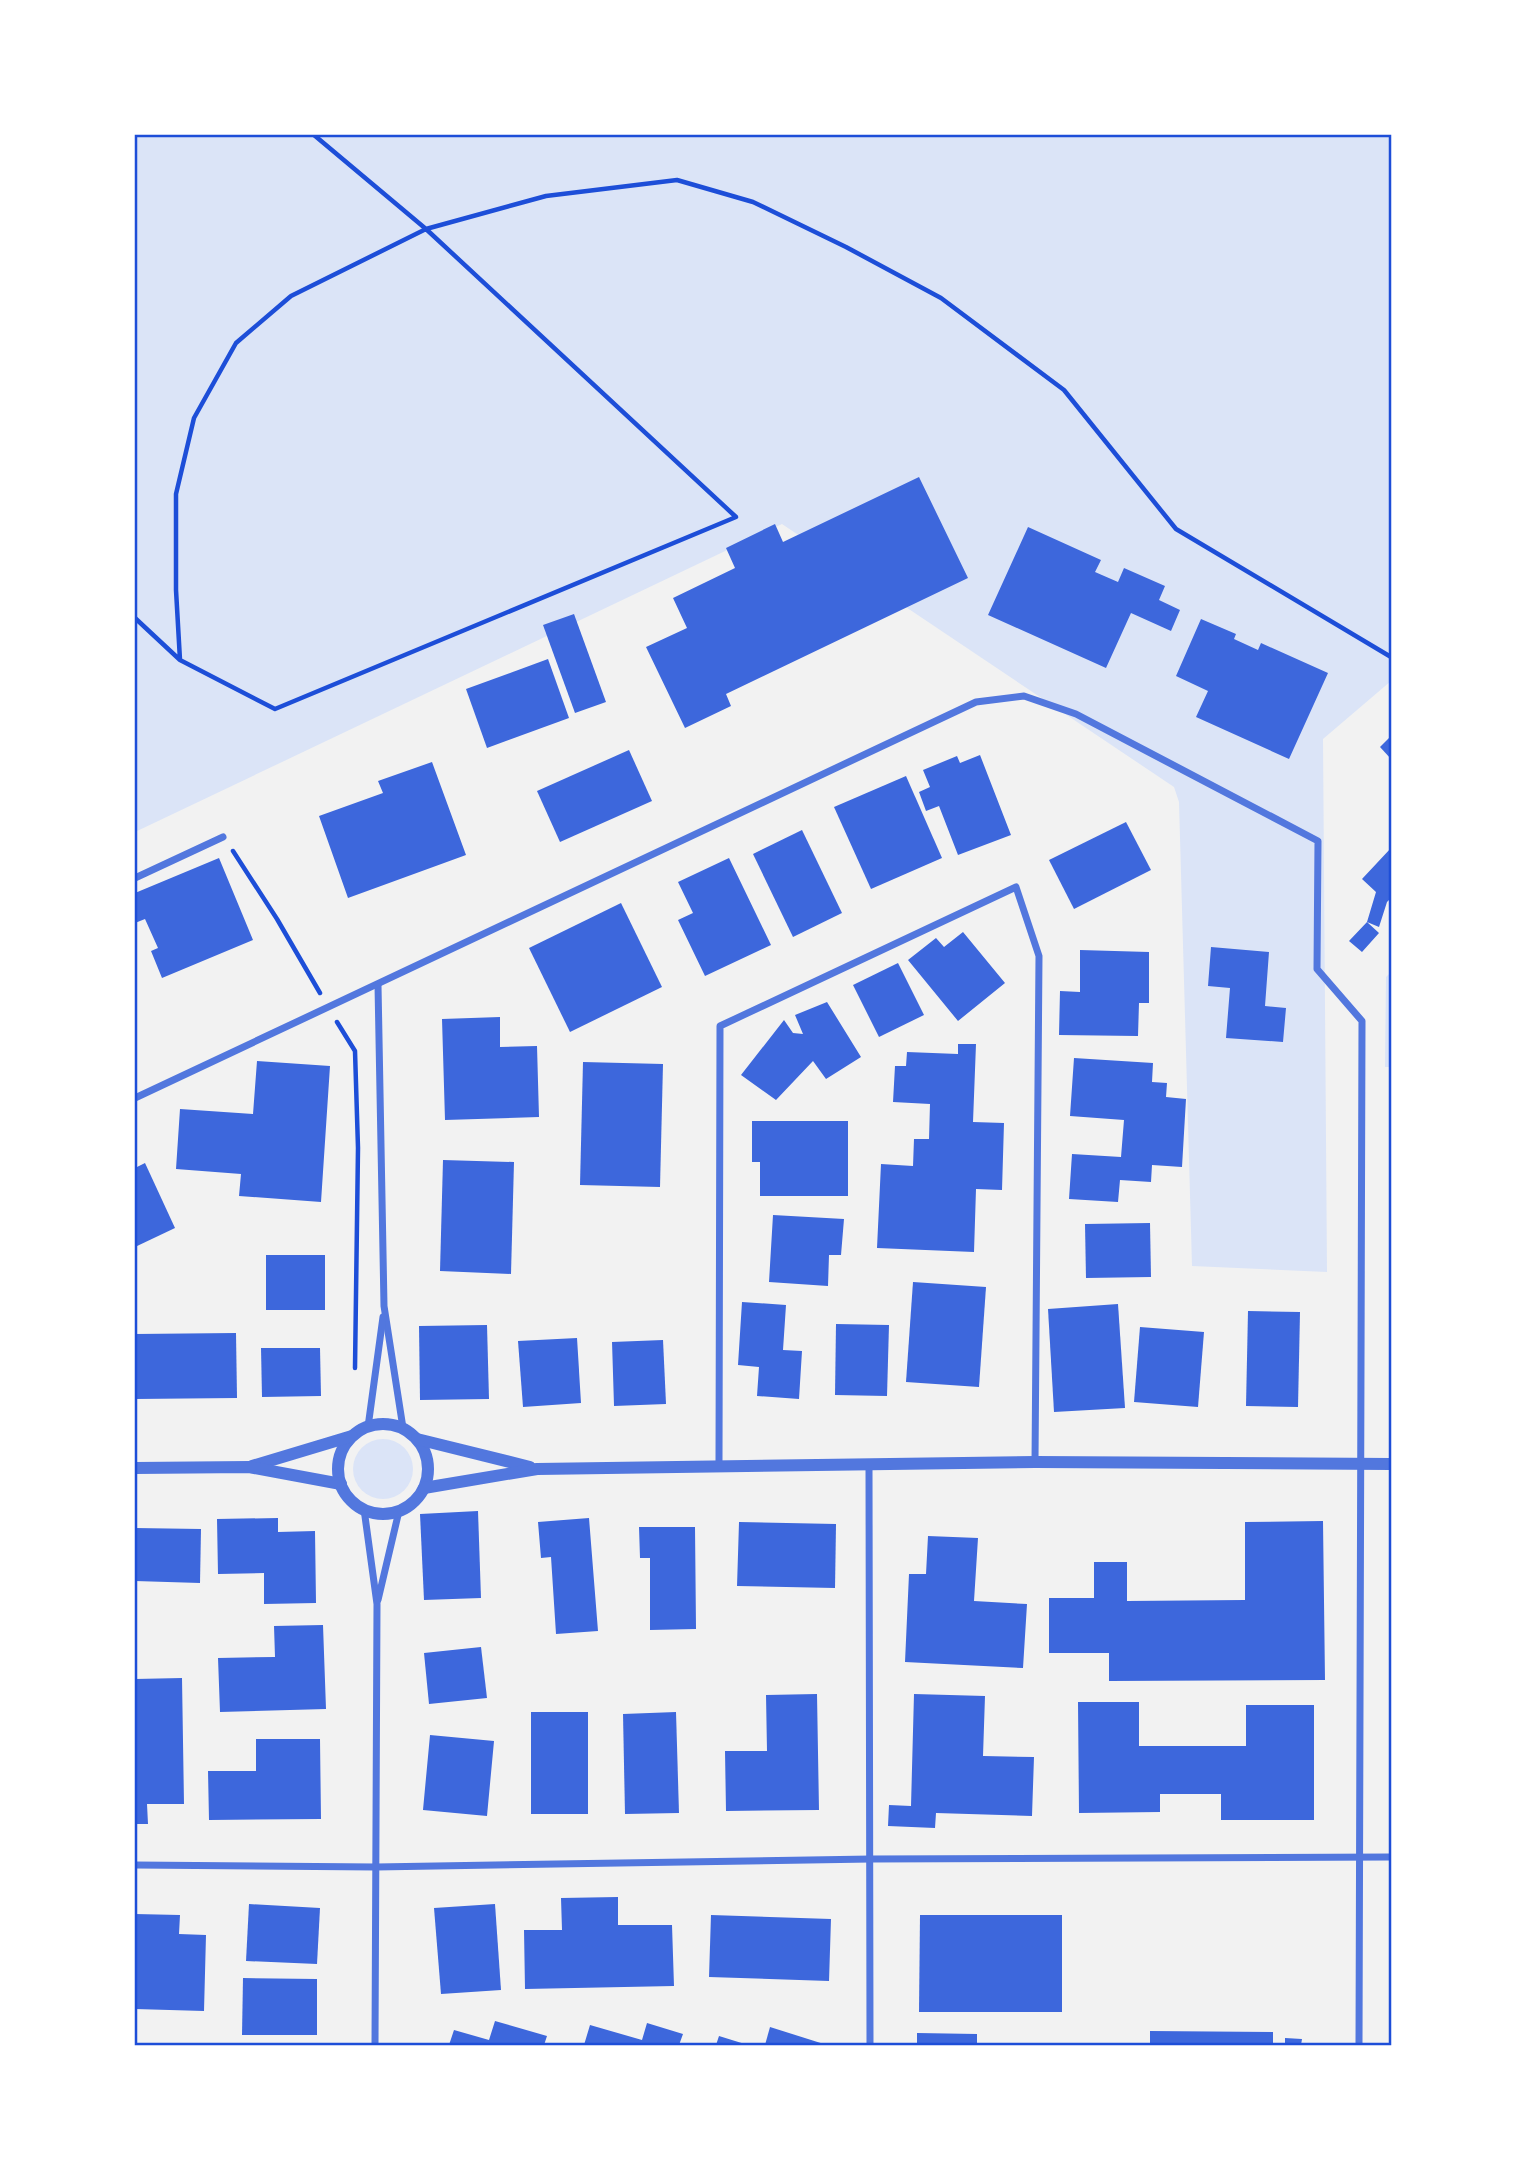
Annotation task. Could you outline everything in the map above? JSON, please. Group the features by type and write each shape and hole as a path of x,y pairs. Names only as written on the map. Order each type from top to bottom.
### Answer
{"street":[{"path":"135,1098 976,702 1024,696 1076,714 1318,841 1317,969 1362,1021 1359,2045"},
{"path":"135,878 223,837"},
{"path":"719,1465 720,1026 1016,887 1039,956 1035,1462"},
{"path":"378,985 384,1306 403,1428"},
{"path":"368,1427 384,1306"},
{"path":"249,1467 353,1436 368,1427 392,1425 403,1428 417,1439 428,1462 428,1476 424,1488 409,1506 398,1511 376,1513 364,1510 354,1503 341,1484 338,1471 345,1446 353,1436"},
{"path":"417,1439 537,1469"},
{"path":"424,1488 537,1469 1035,1462 1391,1464"},
{"path":"869,1465 870,2045"},
{"path":"135,1468 249,1467 341,1484"},
{"path":"364,1510 377,1604 375,2045"},
{"path":"377,1604 398,1511"},
{"path":"135,1865 376,1867 871,1859 1391,1857"}],"path":[{"path":"135,618 180,660 275,709 736,517 426,229 314,135"},
{"path":"180,660 176,590 176,494 194,418 236,342 291,296 426,229 547,196 677,180 753,202 846,247 941,298 1063,390 1176,529 1391,657"},
{"path":"223,837 277,919 355,1051 358,1162 355,1372"}],"shaded area":[{"path":"135,135 1391,135 1391,681 1323,739 1327,1272 1192,1266 1179,802 1174,787 782,524 135,832"},
{"path":"1391,972 1391,1067 1385,1067 1386,977"},
{"path":"383,1439 400,1444 408,1452 413,1469 408,1486 400,1494 383,1499 366,1494 358,1486 353,1469 358,1452 366,1444"}],"building":[{"path":"919,477 968,578 726,694 731,706 685,728 646,647 687,628 673,598 735,568 726,548 775,524 783,542"},
{"path":"1028,527 1101,560 1095,572 1118,582 1124,568 1165,586 1159,600 1180,610 1171,631 1131,613 1106,668 988,615"},
{"path":"574,614 606,702 575,713 543,625"},
{"path":"1201,619 1236,634 1234,639 1258,650 1261,643 1328,673 1289,759 1196,717 1208,691 1176,676"},
{"path":"548,659 569,718 487,748 466,689"},
{"path":"1391,736 1391,759 1380,747"},
{"path":"629,750 652,801 560,842 537,791"},
{"path":"980,755 1011,835 958,855 939,806 926,811 919,792 930,787 923,770 957,756 960,763"},
{"path":"432,762 466,855 348,898 319,816 383,793 378,781"},
{"path":"906,776 942,858 871,889 834,807"},
{"path":"1126,822 1151,870 1074,909 1049,860"},
{"path":"802,830 842,913 793,937 753,854"},
{"path":"1391,848 1391,898 1387,902 1379,927 1367,922 1376,892 1362,879"},
{"path":"219,858 253,940 162,978 151,951 158,948 145,919 135,923 135,893"},
{"path":"729,858 771,945 705,976 678,920 693,913 678,882"},
{"path":"621,903 662,987 570,1032 529,948"},
{"path":"1367,922 1379,933 1362,952 1349,941"},
{"path":"963,932 1005,983 958,1021 908,960 936,938 944,947"},
{"path":"1211,947 1269,952 1265,1006 1286,1008 1283,1042 1226,1038 1230,988 1208,986"},
{"path":"1080,950 1149,952 1149,1003 1139,1003 1138,1036 1059,1035 1060,991 1080,992"},
{"path":"898,963 924,1015 879,1037 853,985"},
{"path":"827,1002 861,1057 826,1079 813,1061 776,1100 741,1075 784,1020 793,1033 803,1034 795,1015"},
{"path":"500,1017 500,1047 537,1046 539,1117 445,1120 442,1019"},
{"path":"958,1044 976,1044 973,1122 1004,1123 1002,1190 976,1189 974,1252 877,1248 881,1164 913,1166 914,1139 929,1139 930,1104 893,1102 895,1066 906,1066 907,1052 958,1054"},
{"path":"1074,1058 1153,1063 1152,1082 1167,1083 1166,1097 1186,1099 1182,1167 1152,1165 1151,1182 1120,1180 1118,1202 1069,1199 1072,1154 1121,1157 1124,1120 1070,1116"},
{"path":"257,1061 330,1066 321,1202 239,1196 241,1174 176,1169 180,1109 253,1114"},
{"path":"583,1062 663,1064 660,1187 580,1185"},
{"path":"752,1121 848,1121 848,1196 760,1196 760,1162 752,1162"},
{"path":"443,1160 514,1162 511,1274 440,1271"},
{"path":"145,1163 175,1228 135,1247 135,1168"},
{"path":"773,1215 844,1219 841,1255 829,1255 828,1286 769,1282"},
{"path":"1150,1223 1151,1277 1086,1278 1085,1224"},
{"path":"266,1255 325,1255 325,1310 266,1310"},
{"path":"913,1282 986,1287 979,1387 906,1382"},
{"path":"742,1302 786,1305 783,1350 802,1351 799,1399 757,1396 759,1367 738,1365"},
{"path":"1118,1304 1125,1408 1054,1412 1048,1309"},
{"path":"1248,1311 1300,1312 1298,1407 1246,1406"},
{"path":"836,1324 889,1325 887,1396 835,1395"},
{"path":"487,1325 489,1399 420,1400 419,1326"},
{"path":"1140,1327 1204,1332 1198,1407 1134,1402"},
{"path":"236,1333 237,1398 135,1399 135,1334"},
{"path":"577,1338 581,1403 523,1407 518,1341"},
{"path":"663,1340 666,1404 614,1406 612,1342"},
{"path":"261,1348 320,1348 321,1396 262,1397"},
{"path":"478,1511 481,1598 424,1600 420,1514"},
{"path":"278,1518 278,1532 315,1531 316,1603 264,1604 264,1573 218,1574 217,1519"},
{"path":"589,1518 598,1631 556,1634 551,1557 541,1558 538,1522"},
{"path":"1323,1521 1325,1680 1109,1681 1109,1653 1049,1653 1049,1598 1094,1598 1094,1562 1127,1562 1127,1601 1245,1600 1245,1522"},
{"path":"739,1522 836,1524 835,1588 737,1586"},
{"path":"639,1527 695,1527 696,1629 650,1630 650,1558 640,1558"},
{"path":"135,1528 201,1529 200,1583 135,1581"},
{"path":"928,1536 978,1538 974,1601 1027,1604 1023,1668 905,1662 909,1574 926,1574"},
{"path":"323,1625 326,1709 220,1712 218,1658 275,1657 274,1626"},
{"path":"481,1647 487,1698 429,1704 424,1653"},
{"path":"182,1678 184,1804 147,1804 148,1824 135,1824 135,1679"},
{"path":"817,1694 819,1810 726,1811 725,1751 767,1751 766,1695"},
{"path":"914,1694 985,1696 983,1756 1034,1757 1032,1816 936,1813 935,1828 888,1826 889,1805 911,1806"},
{"path":"1078,1702 1139,1702 1139,1746 1246,1746 1246,1705 1314,1705 1314,1820 1221,1820 1221,1794 1160,1794 1160,1812 1079,1813"},
{"path":"531,1712 588,1712 588,1814 531,1814"},
{"path":"676,1712 679,1813 625,1814 623,1714"},
{"path":"430,1735 494,1741 487,1816 423,1810"},
{"path":"256,1739 320,1739 321,1819 209,1820 208,1771 256,1771"},
{"path":"618,1897 618,1925 672,1925 674,1986 525,1989 524,1930 562,1930 561,1898"},
{"path":"249,1904 320,1908 317,1964 246,1961"},
{"path":"495,1904 501,1990 441,1994 434,1908"},
{"path":"135,1914 180,1915 179,1934 206,1935 204,2011 135,2009"},
{"path":"711,1915 831,1919 829,1981 709,1977"},
{"path":"920,1915 1062,1915 1062,2012 919,2012"},
{"path":"243,1978 317,1979 317,2035 242,2035"},
{"path":"495,2021 547,2036 544,2045 449,2045 454,2030 489,2040"},
{"path":"647,2023 683,2034 679,2045 584,2045 590,2025 642,2040"},
{"path":"770,2027 827,2045 765,2045"},
{"path":"1150,2031 1273,2032 1273,2045 1150,2045"},
{"path":"917,2033 977,2034 977,2045 917,2045"},
{"path":"719,2036 748,2045 716,2045"},
{"path":"1285,2038 1302,2039 1301,2045 1285,2045"}]}
